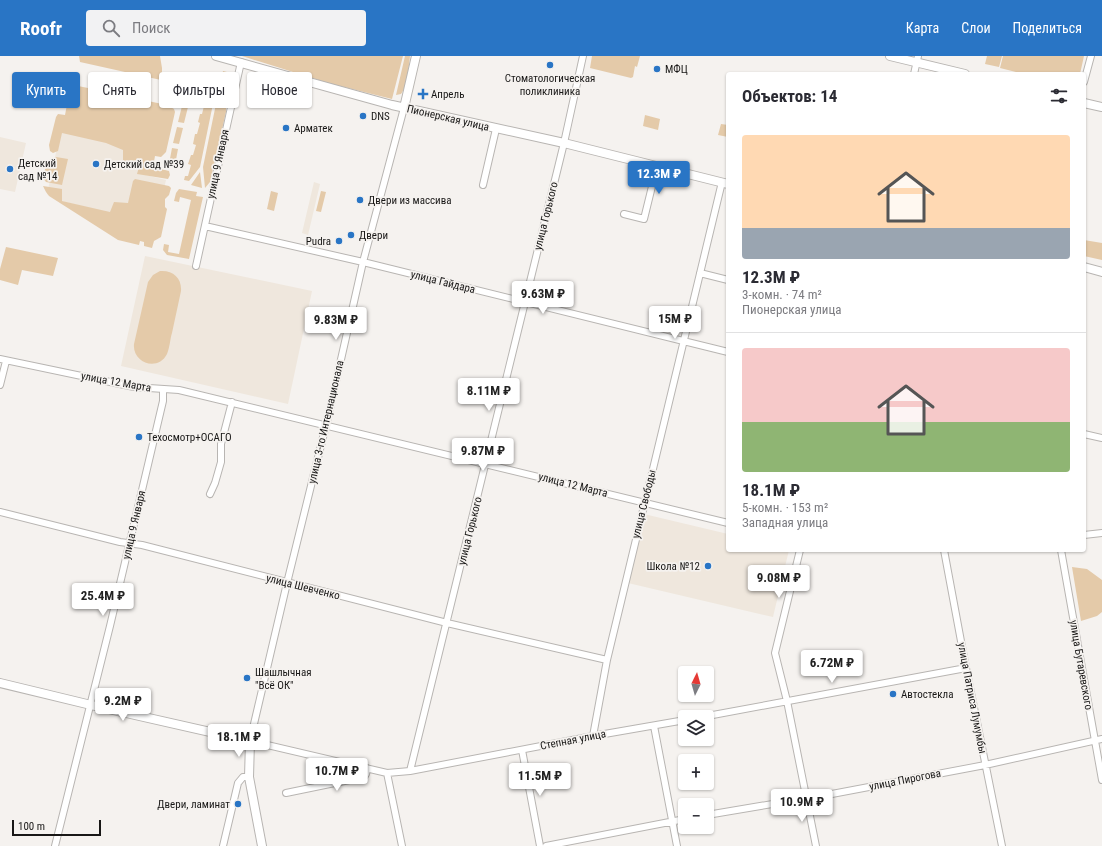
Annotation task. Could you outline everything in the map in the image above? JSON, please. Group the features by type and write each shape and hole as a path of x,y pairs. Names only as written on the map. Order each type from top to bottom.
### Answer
{"main road":[{"name":"Пионерская улица","path":"216,56 404,108 564,143 725,183"},
{"name":"улица 3-го Интернационала","path":"404,108 416,56"},
{"path":"890,56 917,59 959,72"},
{"path":"1086,103 1102,107"},
{"path":"1086,268 1102,272"},
{"name":"Степная улица","path":"0,683 250,741"},
{"path":"250,741 249,777 262,846"}],"street":[{"name":"улица Горького","path":"410,772 564,143 583,56"},
{"path":"1086,75 1091,56"},
{"path":"914,72 917,59"},
{"name":"улица 9 Января","path":"196,266 241,62"},
{"name":"улица 3-го Интернационала","path":"250,741 326,425 363,262 404,108"},
{"name":"Пионерская улица","path":"482,185 496,128"},
{"path":"624,214 644,219 657,166"},
{"name":"улица Свободы","path":"593,736 606,660 700,273 725,183"},
{"name":"улица Гайдара","path":"205,226 525,301 726,352"},
{"path":"700,273 726,280"},
{"path":"0,385 3,360"},
{"name":"улица 12 Марта","path":"3,360 134,387 179,390 726,522"},
{"name":"улица 9 Января","path":"55,846 130,543 163,401 163,389"},
{"path":"210,494 221,462 222,444 232,402"},
{"path":"1086,434 1102,438"},
{"name":"улица Шевченко","path":"0,512 120,542 142,545 447,623 606,660"},
{"path":"1086,535 1102,533"},
{"path":"800,552 775,652 787,701 816,846"},
{"name":"улица Патриса Лумумбы","path":"944,552 1002,846"},
{"name":"улица Бутаревского","path":"1061,552 1102,780"},
{"path":"714,715 966,668"},
{"name":"Степная улица","path":"250,741 387,773 410,772 593,736 678,721"},
{"path":"654,726 677,846"},
{"name":"улица Пирогова","path":"714,814 806,797 816,797 985,765 1102,739"},
{"path":"522,750 540,846"},
{"path":"286,792 364,778 367,768"},
{"path":"387,773 402,846"},
{"path":"223,846 238,783 243,777 249,777"},
{"path":"546,846 678,820"}],"shaded area":[{"path":"79,56 160,56 162,72 159,72 159,80 151,78 151,72 125,72 80,62"},
{"path":"242,56 403,56 392,99 312,78 312,72 293,72"},
{"path":"405,56 410,56 406,82 401,94 396,95"},
{"path":"592,56 640,56 637,67 635,66 633,77 631,78 590,68"},
{"path":"987,56 1002,56 999,67 985,64"},
{"path":"1003,56 1084,56 1080,72 1016,72 1000,68"},
{"path":"80,86 88,88 88,108 151,108 151,102 159,103 159,108 174,109 175,112 166,152 161,157 155,156 153,167 169,171 170,175 168,179 137,174 139,167 130,165 123,160 123,150 106,143 62,133 58,151 53,153 50,151 49,145 56,117 58,114 65,115 66,108 80,108"},
{"path":"182,108 188,108 184,123 178,122"},
{"path":"204,108 212,108 200,167 189,181 184,180 185,176 188,176 191,165 188,164 196,145 193,144 195,134 197,134 200,123 198,122 200,114 202,114"},
{"path":"215,108 226,108 210,182 205,188 203,167"},
{"path":"645,115 660,119 658,130 643,126"},
{"name":"Детский сад №39","path":"63,120 145,138 138,173 166,180 156,224 61,201 47,194"},
{"path":"721,124 726,125 726,137 718,135"},
{"path":"177,127 183,128 179,144 173,143"},
{"name":"Детский сад №14","path":"0,137 26,143 15,192 0,189"},
{"path":"172,148 178,149 175,165 169,164"},
{"path":"56,157 68,159 62,185 46,182 43,178 47,161"},
{"path":"200,172 202,188 191,185"},
{"path":"135,179 169,186 171,188 169,195 165,199 165,207 167,209 161,237 154,241 152,248 144,246 144,242 140,241 139,245 118,240 49,196 43,186 62,189 62,201 110,212 114,202 128,203 133,181"},
{"path":"314,182 320,184 308,235 302,233"},
{"path":"179,189 197,192 196,196 203,197 189,259 167,255 163,250 164,244 169,245 168,252 179,254 191,200 180,197 179,202 174,201 176,193"},
{"path":"271,191 278,193 274,211 267,209"},
{"path":"321,191 326,192 321,212 316,211"},
{"path":"1086,240 1102,243 1102,260 1086,256"},
{"path":"6,247 58,258 53,276 22,270 18,285 0,280 0,269"},
{"path":"145,256 312,291 288,404 121,366"},
{"path":"160,271 173,273 180,282 181,291 169,349 163,360 152,364 146,363 137,356 134,351 134,344 148,282 153,275"},
{"name":"Школа №12","path":"644,514 726,534 726,552 789,552 773,617 628,583"},
{"path":"1072,567 1087,569 1102,580 1102,612 1097,616 1081,621"}],"place":[{"name":"Стоматологическая поликлиника","path":"550,65"},
{"name":"МФЦ","path":"657,69"},
{"name":"Апрель","path":"423,94"},
{"name":"DNS","path":"363,116"},
{"name":"Арматек","path":"286,128"},
{"name":"Детский сад №39","path":"96,164"},
{"name":"Детский сад №14","path":"10,169"},
{"name":"Двери из массива","path":"360,200"},
{"name":"Двери","path":"351,235"},
{"name":"Pudra","path":"339,241"},
{"name":"Техосмотр+ОСАГО","path":"139,437"},
{"name":"Школа №12","path":"708,566"},
{"name":"Шашлычная \"Всё ОК\"","path":"247,678"},
{"name":"Автостекла","path":"893,694"},
{"name":"Двери, ламинат","path":"238,804"}]}
